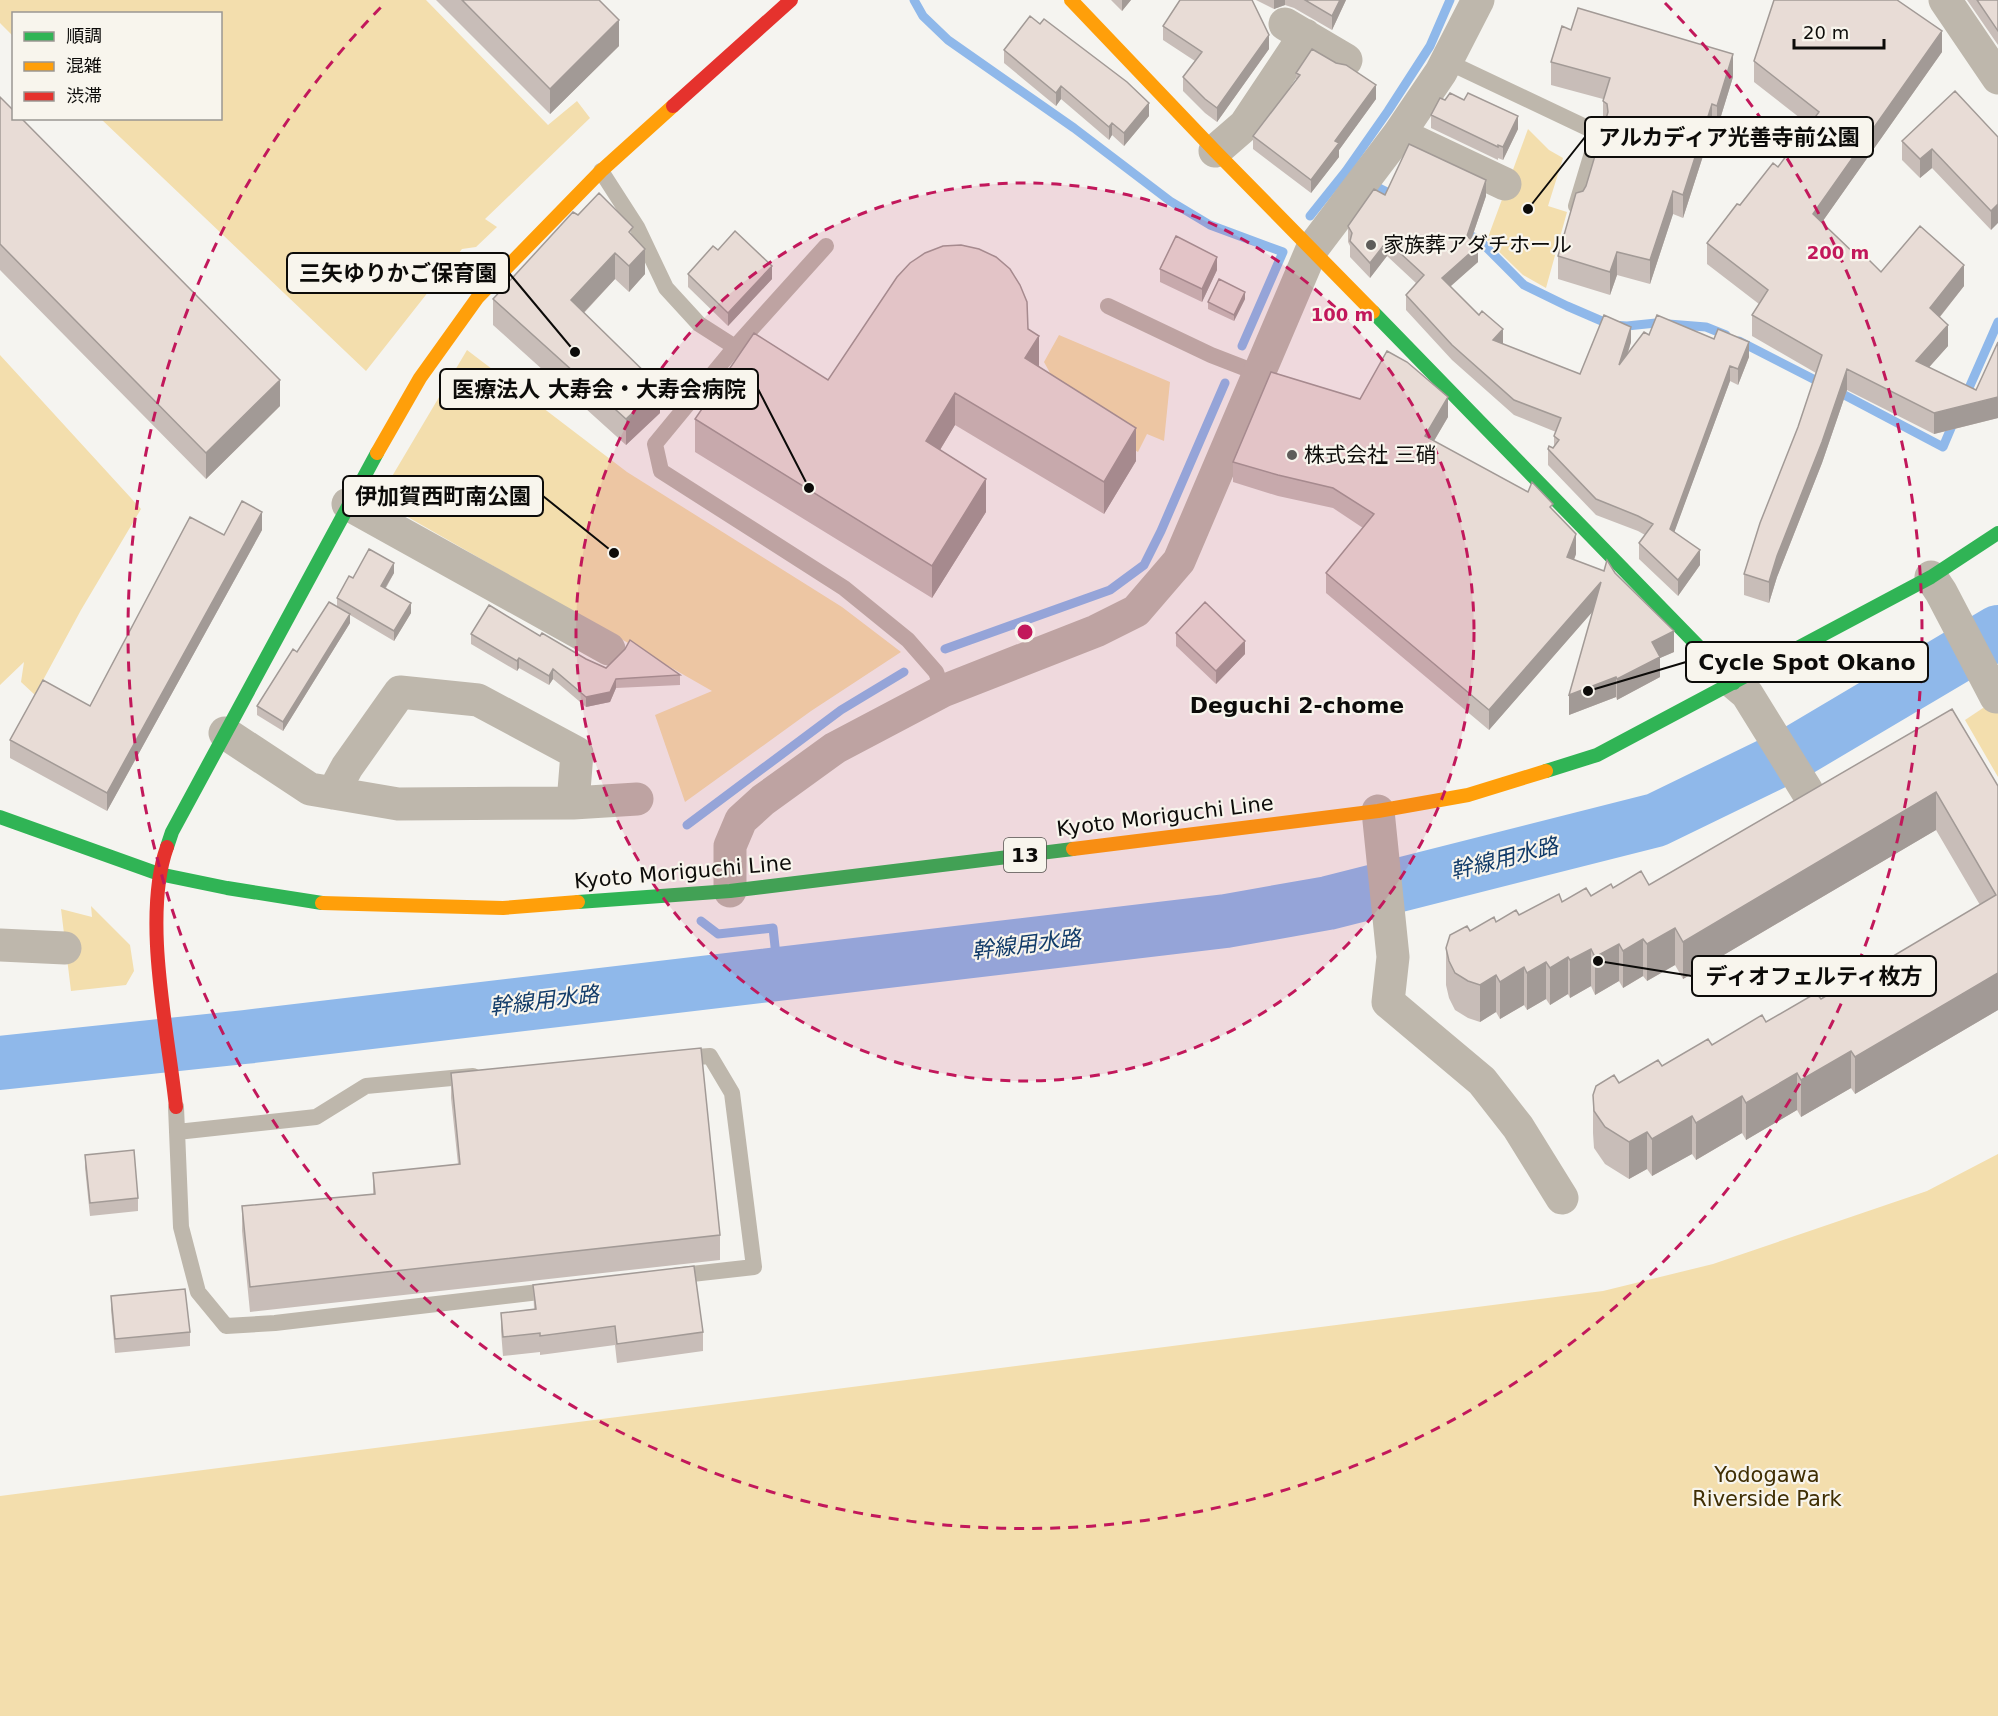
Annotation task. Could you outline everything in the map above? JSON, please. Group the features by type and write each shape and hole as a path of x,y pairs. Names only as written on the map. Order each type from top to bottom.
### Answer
{"street":[{"path":"176,1107 158,964 159,874 172,832 348,504 420,378 478,297 601,171 791,0"},
{"path":"730,891 730,846 741,820 763,800 835,748 943,691 1096,631 1136,611 1179,561 1312,249 1399,134 1446,61 1478,0"},
{"path":"1945,0 1998,78"},
{"path":"1078,3 1215,151 1740,689 1808,791"},
{"path":"1215,151 1245,125 1295,30 1346,60"},
{"path":"1399,134 1505,184"},
{"path":"348,504 609,648"},
{"name":"Kyoto Moriguchi Line","path":"0,817 159,874 227,888 329,904 503,908 730,891 1379,822 1597,755 1740,689 1936,585 1998,533"},
{"path":"1936,585 1996,697"},
{"path":"333,793 347,768 400,692 478,700 577,753 573,803"},
{"path":"225,733 310,789 398,804 573,803 637,799"},
{"path":"1379,822 1393,957 1388,1002 1482,1081 1518,1127 1562,1198"},
{"path":"0,945 65,948"}],"lane":[{"path":"1446,61 1598,133 1576,206"},
{"path":"601,171 637,227 666,288 699,324 735,347"},
{"path":"826,246 735,347 655,444 661,471 844,588 908,640 936,672 943,691"},
{"path":"1108,306 1211,355 1260,374"},
{"path":"661,1278 754,1267 732,1093 710,1056 668,1058"},
{"path":"177,1132 316,1117 366,1086 494,1074"},
{"path":"176,1107 181,1227 198,1292 226,1326 275,1323 567,1288"}],"green space":[{"path":"0,0 426,0 548,125 577,101 590,118 485,219 497,227 476,247 462,249 366,371 102,120 222,120 222,12 12,12 12,35 0,23"},
{"path":"1528,129 1549,150 1563,158 1548,206 1567,212 1546,288 1523,275 1487,240"},
{"path":"1059,335 1170,382 1164,441 1147,434 1138,452 1071,411 1044,362"},
{"path":"467,350 627,472 842,607 901,652 811,711 685,802 655,715 712,691 378,500"},
{"path":"0,355 141,509 81,610 35,695 21,682 24,662 0,685"},
{"path":"1998,698 1998,777 1965,720"},
{"path":"91,906 130,945 134,971 126,985 71,991 61,909 92,917"},
{"name":"Yodogawa Riverside Park","path":"1998,1154 1998,1716 0,1716 0,1496 1603,1291 1713,1264 1927,1191"}],"building":[{"path":"462,0 599,0 619,20 550,89"},
{"path":"1180,0 1252,0 1269,35 1217,108 1183,77 1202,52 1163,26"},
{"path":"1305,0 1340,0 1332,16"},
{"path":"1774,0 1897,0 1942,31 1813,214 1860,259 1864,255 1881,272 1920,226 1964,265 1930,308 1948,325 1916,361 1976,390 1998,342 1998,397 1934,413 1847,369 1769,582 1744,574 1760,523 1798,427 1822,355 1752,315 1768,290 1707,243 1773,163 1778,167 1819,112 1754,61"},
{"path":"1977,0 1998,0 1998,31"},
{"path":"1578,8 1733,54 1717,106 1712,104 1683,195 1673,191 1650,260 1617,252 1610,272 1558,256 1576,193 1583,191 1586,186 1608,112 1607,104 1603,101 1610,78 1551,62 1562,26 1571,30"},
{"path":"1030,16 1040,24 1044,19 1127,82 1149,103 1124,133 1112,123 1109,127 1061,86 1056,93 1004,50"},
{"path":"1312,49 1336,63 1346,65 1376,85 1335,141 1339,143 1311,180 1253,136 1300,75 1296,73"},
{"path":"1955,91 1998,137 1998,204 1991,211 1932,149 1920,159 1902,141"},
{"path":"1450,93 1464,100 1468,93 1518,116 1503,147 1498,145 1498,147 1431,115 1440,98 1445,100"},
{"path":"0,97 12,109 12,120 23,120 280,380 206,453 0,244"},
{"path":"1409,144 1486,180 1467,236 1478,246 1442,278 1479,315 1482,311 1503,329 1493,340 1580,374 1604,315 1631,327 1619,365 1644,332 1649,335 1657,315 1714,339 1718,329 1749,342 1738,369 1730,366 1670,529 1700,550 1678,580 1639,543 1653,524 1596,499 1548,449 1549,446 1553,448 1559,440 1554,436 1561,418 1514,400 1452,345 1406,295 1424,275 1387,241 1370,263 1350,241 1352,233 1348,226 1374,189 1385,195"},
{"path":"599,193 633,227 629,232 645,249 629,266 615,253 571,300 660,387 626,419 493,299 573,212 578,215"},
{"path":"735,231 772,266 728,313 688,274 713,246 718,250"},
{"path":"1176,236 1217,257 1202,289 1160,269"},
{"path":"961,245 979,249 996,257 1010,269 1020,285 1027,302 1028,329 1039,336 1025,358 1136,428 1104,482 955,393 926,441 986,479 932,566 695,419 754,333 828,380 897,277 910,263 925,253 943,246"},
{"path":"1219,279 1245,292 1234,315 1208,302"},
{"path":"1387,351 1407,362 1448,397 1425,436 1528,492 1532,482 1553,504 1550,507 1576,534 1567,557 1604,571 1607,560 1615,573 1674,631 1652,642 1660,657 1617,679 1616,677 1569,695 1601,582 1489,710 1326,573 1374,514 1333,488 1233,462 1271,372 1360,399"},
{"path":"242,501 262,512 107,793 10,740 43,680 90,706 190,517 224,535"},
{"path":"369,549 394,563 381,586 411,603 394,631 337,598 349,576 353,578"},
{"path":"329,602 350,614 283,722 257,706 293,649 297,652"},
{"path":"1205,602 1245,641 1216,671 1176,633"},
{"path":"489,605 540,636 542,633 606,668 625,649 630,640 680,675 616,679 610,692 586,697 553,669 549,676 519,658 517,661 471,634"},
{"path":"1952,709 1998,786 1998,973 1855,1057 1851,1051 1801,1080 1797,1073 1746,1103 1742,1096 1696,1123 1692,1116 1652,1139 1647,1132 1629,1142 1605,1127 1594,1111 1593,1095 1596,1086 1614,1075 1619,1083 1658,1060 1662,1066 1708,1039 1712,1045 1762,1015 1766,1022 1816,993 1821,999 1996,895 1936,792 1683,942 1675,928 1647,944 1643,939 1623,951 1619,944 1595,957 1591,949 1570,960 1568,957 1550,968 1546,962 1527,973 1524,967 1500,982 1496,975 1480,985 1455,973 1446,948 1450,935 1467,926 1470,931 1494,917 1496,922 1516,910 1519,915 1559,894 1562,902 1586,888 1591,896 1611,884 1613,888 1641,871 1649,885"},
{"path":"701,1048 720,1235 250,1287 242,1206 375,1194 373,1173 460,1164 451,1073"},
{"path":"134,1150 138,1198 90,1203 85,1155"},
{"path":"694,1266 703,1332 617,1344 615,1326 540,1336 540,1333 503,1337 501,1313 536,1309 533,1285"},
{"path":"185,1289 190,1332 115,1339 111,1296"}],"waterway":[{"path":"914,0 923,16 948,40 1074,128 1170,201 1210,225 1283,252 1242,346"},
{"path":"1310,216 1346,171 1388,111 1430,46 1450,0"},
{"path":"1369,183 1397,197"},
{"path":"1462,231 1479,240 1524,285 1611,325 1656,323 1706,327 1726,335"},
{"path":"1965,397 1998,322"},
{"path":"1739,341 1823,384"},
{"path":"945,649 1110,590 1144,565 1225,383"},
{"path":"1835,390 1943,447 1954,421"},
{"name":"幹線用水路","path":"0,1063 245,1037 1226,921 1328,903 1656,820 1794,753 1998,632"},
{"path":"687,825 841,710 904,672"},
{"path":"701,921 718,934 773,928 778,974"}],"traffic: fast":[{"path":"1373,312 1734,683"},
{"path":"167,847 172,832 377,453"},
{"path":"1546,771 1597,755 1931,577 1998,533"},
{"path":"0,817 159,874 227,888 322,903"},
{"path":"578,902 730,891 1073,849"}],"traffic: slow":[{"path":"1071,0 1373,312"},
{"path":"377,453 420,378 478,297 601,171 673,106"},
{"path":"1073,849 1378,811 1468,795 1546,771"},
{"path":"322,903 503,908 578,902"}],"traffic: jam":[{"path":"673,106 791,0"},
{"path":"167,847 160,875 157,940 159,975 176,1107"}],"place":[{"name":"アルカディア光善寺前公園","path":"1528,209"},
{"name":"家族葬アダチホール","path":"1371,245"},
{"name":"三矢ゆりかご保育園","path":"575,352"},
{"name":"株式会社 三硝","path":"1292,455"},
{"name":"医療法人 大寿会・大寿会病院","path":"809,488"},
{"name":"伊加賀西町南公園","path":"614,553"},
{"name":"Cycle Spot Okano","path":"1588,691"},
{"name":"ディオフェルティ枚方","path":"1598,961"}],"district":[{"name":"Deguchi 2-chome","path":"1297,705"}]}
